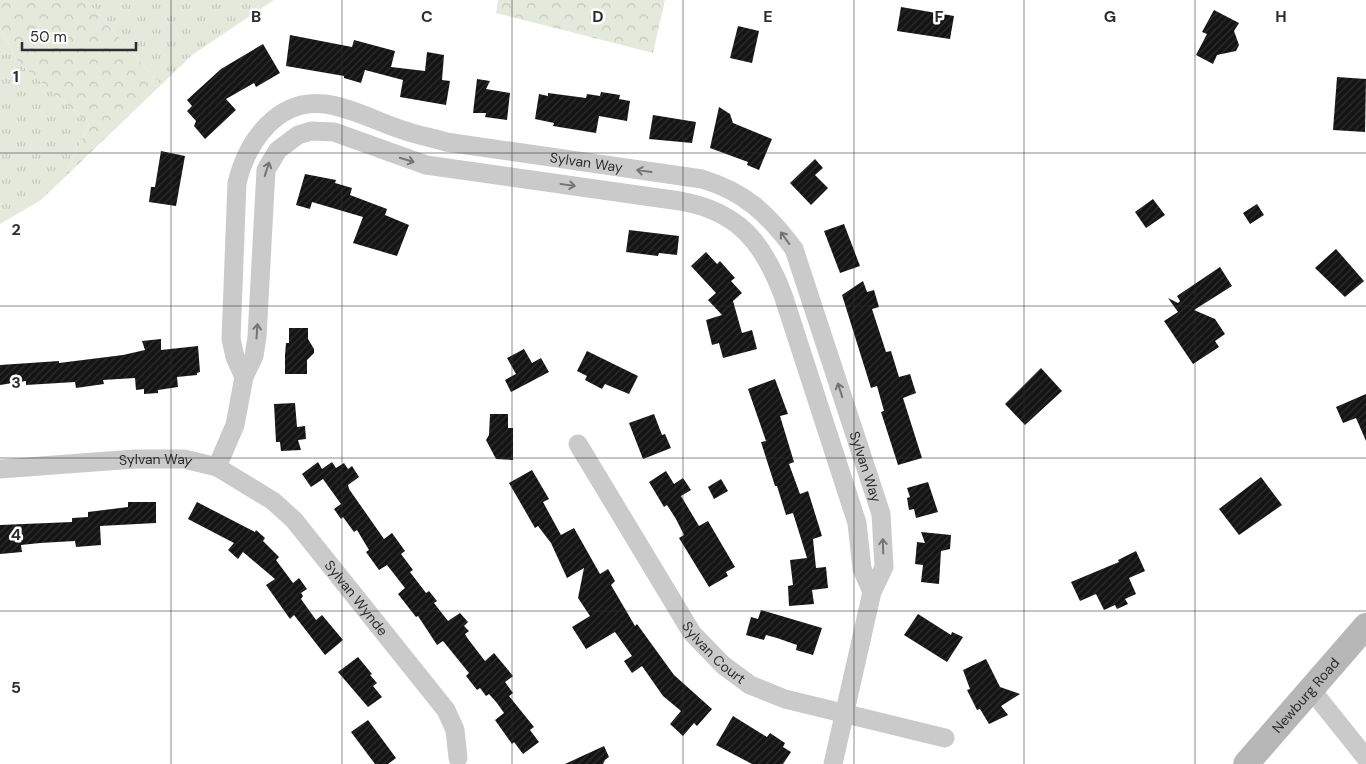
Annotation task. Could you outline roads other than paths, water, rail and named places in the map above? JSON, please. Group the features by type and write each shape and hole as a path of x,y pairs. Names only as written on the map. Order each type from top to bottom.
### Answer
{"main road":[{"name":"Newburg Road","path":"1246,764 1310,688 1366,626"}],"street":[{"name":"Sylvan Way","path":"244,377 235,357 231,339 237,183 247,150 268,125 293,108 311,104 326,104 409,132 446,142 702,179 721,185 750,202 775,223 794,250 881,514 884,567 872,592 832,764"},
{"path":"355,139 363,115"},
{"name":"Sylvan Way","path":"0,469 144,459 184,459 217,467 235,425 244,377 254,356 257,337 266,170 278,150 298,135 311,131 334,132 396,156 426,165 680,200 700,204 734,221 757,243 774,269 857,523 862,569 872,592"},
{"name":"Sylvan Court","path":"578,444 675,607 704,647 730,671 757,688 785,699 945,738"},
{"name":"Sylvan Wynde","path":"217,467 273,501 294,520 446,710 455,730 458,758"},
{"path":"846,490 870,484"},
{"path":"1310,688 1366,758"}]}
